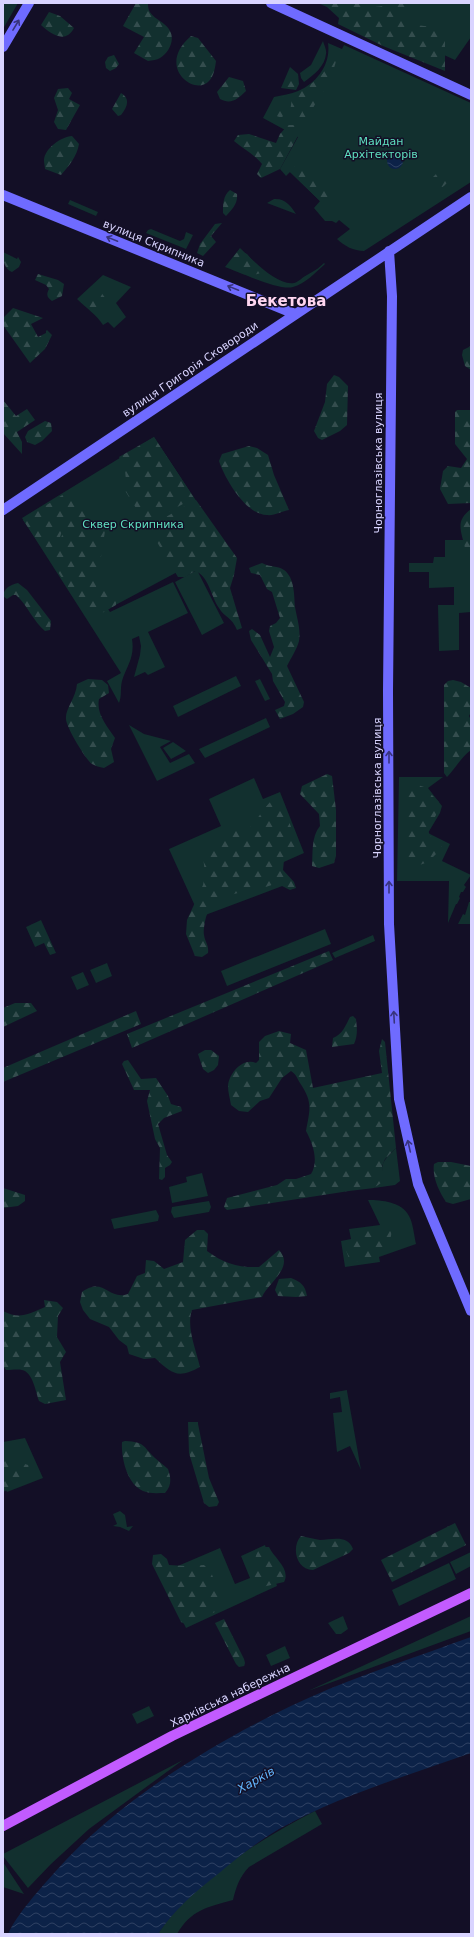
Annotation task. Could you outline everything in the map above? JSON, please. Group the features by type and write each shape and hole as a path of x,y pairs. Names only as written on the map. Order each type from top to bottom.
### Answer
{"main road":[{"name":"Харківська набережна","path":"3,1826 172,1736 471,1593"}],"street":[{"path":"3,47 29,3"},
{"path":"271,3 471,95"},
{"name":"вулиця Скрипника","path":"3,195 295,314"},
{"name":"вулиця Григорія Сковороди","path":"3,510 471,197"},
{"name":"Чорноглазівська вулиця","path":"389,251 392,296 388,684 390,931 399,1099 418,1184 471,1311"}],"green space":[{"path":"3,3 18,3 3,29"},
{"path":"136,3 148,3 148,8 153,16 164,24 170,31 172,38 170,46 166,53 159,59 148,61 134,53 144,37 123,26"},
{"path":"318,3 359,3 366,8 384,6 385,3 409,3 405,11 409,24 439,28 445,36 445,71 383,46 338,24 339,18 327,7"},
{"path":"329,3 471,3 471,37 455,60"},
{"path":"49,12 60,16 74,28 70,33 62,37 58,36 41,25"},
{"path":"191,36 198,38 216,61 212,77 203,85 195,85 188,82 181,76 177,68 177,58 181,47"},
{"path":"323,41 326,49 324,62 315,73 304,82 300,73 311,65"},
{"name":"Майдан Архітекторів","path":"328,43 342,49 344,45 471,103 471,182 364,251 349,248 337,239 350,229 339,220 336,223 332,221 325,221 314,208 320,201 290,172 286,176 280,169 298,137 263,118 274,97 289,94 305,88 317,78 325,65"},
{"path":"335,48 339,53 330,81 320,95 280,169 261,178 257,174 262,164 256,157 234,141 238,135 249,134 276,143 280,134 288,125 295,125 302,112 301,110 295,113 290,112 292,98 323,74 330,60 332,50"},
{"path":"114,55 119,64 116,68 110,71 106,68 105,62 108,57"},
{"path":"290,67 298,74 299,84 296,90 281,88"},
{"path":"229,77 243,81 246,91 237,99 224,101 220,99 217,92"},
{"path":"68,88 72,93 69,99 80,105 66,130 58,129 54,122 58,110 54,98 58,89"},
{"path":"121,93 126,98 127,103 121,115 118,116 112,109"},
{"path":"286,96 288,102 282,118 271,114 275,99"},
{"path":"72,136 79,144 75,157 67,168 61,175 45,169 44,160 50,147 63,138"},
{"path":"301,159 341,198 340,199 320,201 290,172"},
{"path":"440,170 446,172 449,181 438,190 429,189 430,180"},
{"path":"230,190 237,194 237,201 226,216 223,213 223,203"},
{"path":"274,199 284,201 290,205 296,214 267,203"},
{"path":"70,200 98,212 96,216 68,204"},
{"path":"222,223 211,236 216,242 203,256 197,253 200,244 215,224"},
{"path":"151,229 180,241 184,239 186,232 193,235 186,249 146,233"},
{"path":"240,248 265,271 287,283 296,282 316,270 324,263 325,264 302,283 293,287 279,286 269,284 225,267"},
{"path":"239,251 247,254 262,272 251,274 239,270 233,262 234,257"},
{"path":"3,252 17,259 18,257 21,262 19,267 12,272 7,269"},
{"path":"38,274 58,280 64,284 62,296 52,301 50,300 47,294 49,289 46,285 35,280"},
{"path":"103,275 131,287 116,303 126,317 114,328 108,322 103,325 95,315 77,299"},
{"path":"96,290 100,291 106,299 101,309 93,310 86,306 90,295"},
{"path":"13,308 43,318 31,324 38,337 46,333 47,330 52,335 45,349 30,363 3,325 3,318"},
{"path":"471,346 471,370 465,366 462,355 463,350"},
{"path":"334,375 339,377 348,386 347,425 340,431 322,440 318,438 314,431 325,402 327,384"},
{"path":"3,400 16,416 27,409 35,420 17,432 22,442 22,454 3,433"},
{"path":"457,410 471,410 471,503 448,504 440,489 443,471 448,466 461,468 467,459 455,444 455,412"},
{"path":"45,421 51,423 52,431 42,441 35,445 27,442 25,437 28,431"},
{"name":"Сквер Скрипника","path":"154,437 226,546 108,609 110,612 173,582 188,613 148,632 165,667 148,675 145,672 134,677 141,646 139,636 132,639 133,646 130,661 122,681 119,703 107,681 121,673 22,518"},
{"path":"154,437 194,498 146,524 124,489 126,481 125,473 119,457"},
{"path":"249,446 257,448 268,455 274,475 289,510 270,515 259,513 244,503 231,486 219,461 222,454"},
{"path":"64,494 66,501 65,518 60,538 51,561 23,520"},
{"path":"68,498 83,509 94,510 105,531 96,589 121,593 116,600 116,605 90,620 52,563 65,527"},
{"path":"196,500 237,558 230,588 242,628 237,630 233,622 219,608 204,577 195,571 185,577 178,577 148,527"},
{"path":"471,509 471,553 465,548 460,526 466,513"},
{"path":"445,540 471,540 471,612 459,613 459,650 439,651 438,605 454,605 454,587 429,588 429,572 409,572 409,563 433,563 434,557 445,557"},
{"path":"262,563 268,566 281,568 288,573 293,587 299,628 299,641 287,666 304,702 303,707 293,714 280,719 275,710 284,706 285,702 273,681 272,674 251,640 249,631 252,629 260,635 270,657 274,647 269,631 270,626 276,623 280,618 272,592 267,589 260,575 251,573 249,568"},
{"path":"197,570 224,623 202,635 175,582"},
{"path":"18,583 27,590 51,621 50,630 45,631 41,627 16,595 13,595 7,599 3,596 8,587"},
{"path":"236,676 241,686 178,717 173,706"},
{"path":"88,679 102,680 108,685 109,693 99,699 98,704 103,720 115,738 111,749 114,762 104,768 92,764 85,756 73,736 66,719 67,711 75,694 77,684"},
{"path":"260,679 270,699 265,701 255,681"},
{"path":"453,680 461,682 471,688 471,712 469,716 471,720 471,750 464,756 447,777 444,773 444,685 448,681"},
{"path":"266,718 270,727 205,758 199,749"},
{"path":"129,725 144,734 171,741 160,747 170,763 189,754 195,763 157,781"},
{"path":"173,742 186,751 171,759 163,748"},
{"path":"327,774 332,776 336,810 336,856 334,863 319,868 312,866 315,835 320,826 319,814 300,794 302,786"},
{"path":"399,777 443,777 428,788 442,806 440,813 428,833 450,844 442,861 471,875 464,885 466,887 463,892 461,892 460,898 448,923 449,881 397,881"},
{"path":"254,778 263,799 280,792 304,853 277,865 285,885 200,917 169,849 221,826 209,799"},
{"path":"412,783 424,787 439,802 436,815 428,830 430,836 441,844 442,848 428,862 414,867 406,857 405,847 407,788"},
{"path":"271,801 281,801 293,833 296,850 293,855 284,860 283,870 294,882 296,888 290,890 276,883 267,887 236,893 218,901 211,907 205,921 204,937 208,948 208,953 202,957 195,956 186,934 187,920 203,885 205,875 203,855 218,846 221,836 228,830 250,827"},
{"path":"469,902 471,902 471,924 458,924 463,914 465,915"},
{"path":"41,920 56,953 50,955 44,943 35,947 26,927"},
{"path":"39,922 42,925 53,948 54,952 52,953 44,941 36,942 30,933 31,925"},
{"path":"325,929 331,944 227,986 221,971"},
{"path":"373,935 375,941 335,958 332,953"},
{"path":"329,951 333,960 132,1048 127,1034"},
{"path":"107,963 112,976 96,983 90,970"},
{"path":"83,972 89,985 77,990 71,977"},
{"path":"15,1003 31,1003 37,1011 3,1027 3,1008"},
{"path":"136,1011 141,1024 3,1082 3,1068"},
{"path":"353,1016 356,1019 357,1028 354,1044 332,1047 333,1038 341,1032 350,1017"},
{"path":"279,1031 291,1034 290,1043 306,1050 313,1088 382,1073 379,1051 382,1039 385,1042 396,1148 385,1159 382,1166 384,1177 381,1183 374,1188 227,1210 224,1207 227,1198 277,1185 286,1179 296,1179 311,1174 315,1164 311,1141 306,1131 309,1101 293,1072 291,1071 282,1078 269,1098 260,1101 248,1112 239,1111 231,1105 228,1086 234,1071 246,1062 256,1063 259,1060 259,1042 265,1036"},
{"path":"205,1050 211,1050 219,1056 218,1065 214,1070 208,1073 203,1069 198,1054"},
{"path":"128,1060 141,1079 156,1078 168,1096 171,1104 181,1107 182,1111 164,1118 158,1124 167,1155 172,1162 165,1168 165,1177 162,1180 159,1179 160,1148 155,1139 147,1101 150,1090 134,1090 122,1064 124,1061"},
{"path":"396,1148 400,1181 395,1185 374,1188 381,1181 382,1167 385,1160"},
{"path":"438,1162 451,1162 471,1166 471,1199 453,1204 446,1202 439,1189 434,1174 434,1164"},
{"path":"202,1173 208,1196 172,1203 169,1187 187,1182 186,1177"},
{"path":"3,1188 25,1195 25,1201 18,1206 3,1208"},
{"path":"368,1200 391,1203 406,1211 412,1222 416,1244 379,1257 380,1262 345,1267 341,1241 351,1239 349,1229 380,1225"},
{"path":"209,1201 211,1207 209,1212 174,1218 171,1212 172,1207"},
{"path":"156,1210 159,1216 158,1221 114,1229 111,1219"},
{"path":"389,1226 391,1230 390,1240 376,1257 370,1260 350,1261 344,1245 352,1240 354,1235"},
{"path":"197,1230 204,1230 208,1234 207,1251 225,1262 238,1266 259,1267 279,1250 283,1256 284,1263 279,1275 262,1297 192,1310 190,1324 192,1338 200,1367 181,1374 166,1368 155,1358 144,1359 129,1354 127,1346 119,1340 109,1327 90,1319 83,1310 80,1302 82,1292 89,1288 101,1287 115,1294 128,1294 137,1276 145,1273 146,1260 154,1261 164,1269 183,1262 185,1240"},
{"path":"291,1278 302,1284 307,1296 278,1296 275,1290 279,1279"},
{"path":"44,1300 57,1302 63,1308 58,1316 57,1337 66,1352 60,1362 66,1400 45,1404 39,1401 31,1379 26,1372 20,1370 6,1370 3,1366 3,1311 19,1316 24,1315 45,1307"},
{"path":"347,1390 361,1470 350,1446 337,1452 333,1413 342,1412 340,1397 330,1399 330,1393"},
{"path":"188,1422 198,1422 209,1478 219,1502 217,1506 209,1507 204,1503 189,1453"},
{"path":"25,1438 43,1478 7,1492 3,1484 3,1442"},
{"path":"122,1442 137,1442 143,1445 168,1469 170,1481 169,1487 165,1493 146,1492 137,1488 133,1483 124,1463"},
{"path":"3,1457 28,1465 30,1472 22,1483 3,1492"},
{"path":"120,1511 125,1515 127,1527 133,1526 129,1531 113,1526 117,1524 113,1514"},
{"path":"455,1523 466,1545 392,1582 381,1560"},
{"path":"301,1536 320,1540 339,1539 347,1541 353,1549 349,1553 313,1570 307,1569 299,1562 296,1552 296,1546"},
{"path":"265,1545 277,1586 186,1628 159,1574 220,1548 235,1584 250,1578 241,1556"},
{"path":"261,1547 269,1547 284,1568 286,1577 284,1582 258,1588 254,1567 256,1556"},
{"path":"471,1552 471,1566 456,1574 450,1562"},
{"path":"161,1554 167,1559 169,1565 204,1565 211,1572 219,1593 217,1611 187,1625 181,1622 152,1564 153,1555"},
{"path":"449,1563 456,1579 399,1606 392,1590"},
{"path":"343,1616 348,1629 341,1634 336,1634 328,1623"},
{"path":"471,1616 471,1631 308,1691"},
{"path":"224,1619 244,1659 244,1666 239,1667 236,1664 215,1623"},
{"path":"285,1646 290,1658 271,1666 266,1655"},
{"path":"149,1706 154,1716 137,1724 132,1714"},
{"path":"183,1760 89,1829 51,1864 28,1888 3,1856 3,1854"},
{"path":"315,1811 322,1824 249,1867 239,1882 233,1900 200,1911 182,1926 177,1934 158,1934 190,1896 229,1863 250,1848"},
{"path":"3,1862 24,1894 3,1887"}],"water":[{"path":"395,153 401,155 403,161 401,167 395,169 389,167 387,161 389,155"},
{"name":"Харків","path":"471,1637 471,1753 398,1778 325,1806 279,1829 247,1850 209,1881 178,1909 158,1934 8,1934 17,1918 29,1902 83,1843 147,1790 182,1766 219,1744 293,1705 347,1682"}],"district":[{"name":"Бекетова","path":"286,301"}]}
